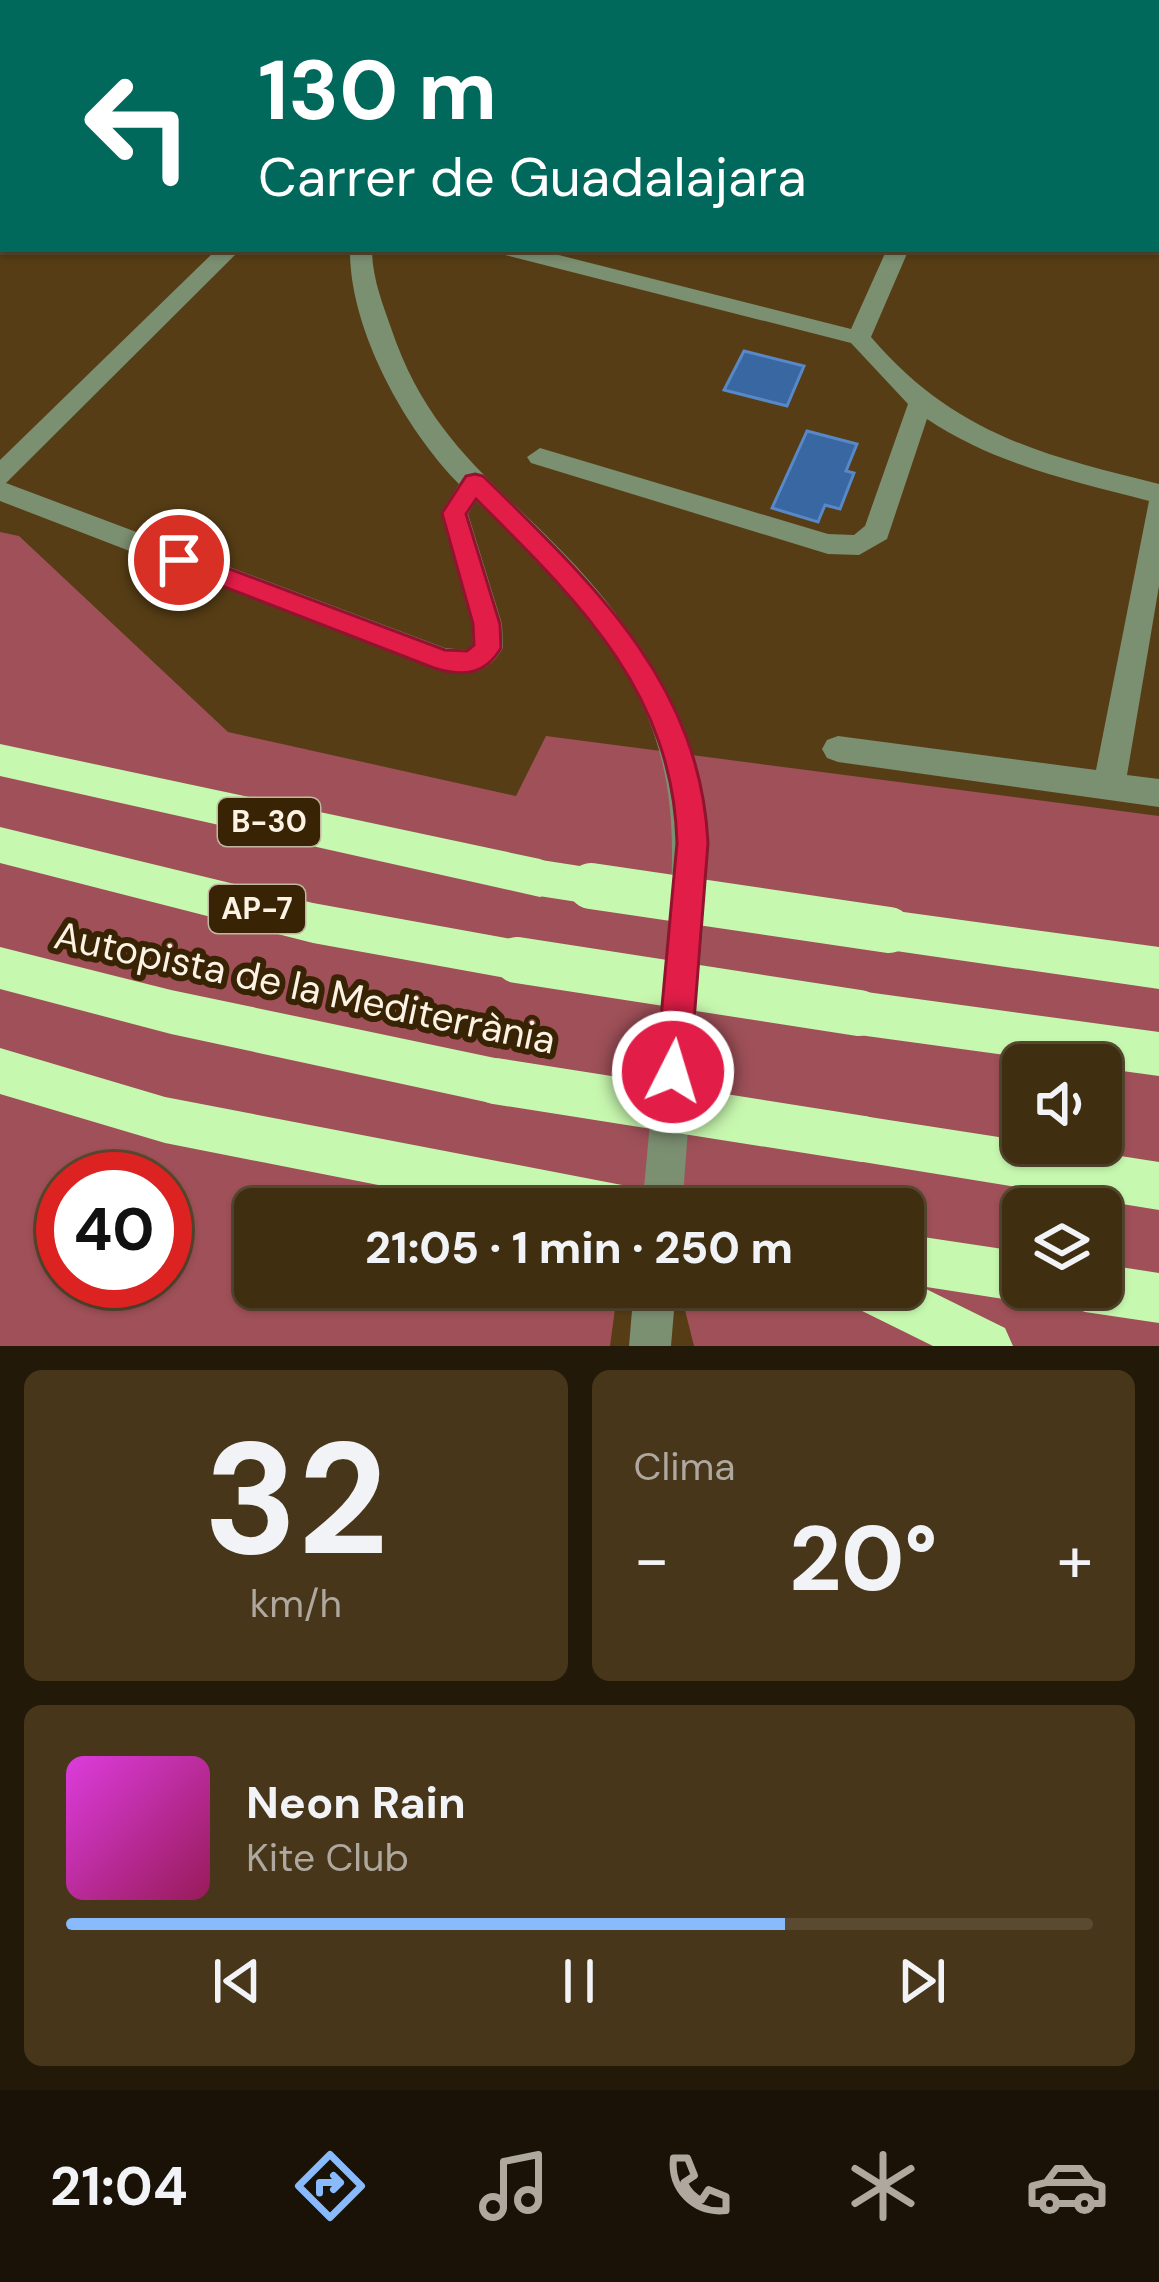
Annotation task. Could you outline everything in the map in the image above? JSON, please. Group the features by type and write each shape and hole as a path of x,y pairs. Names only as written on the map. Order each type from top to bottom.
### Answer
{"highway":[{"name":"B-30","path":"0,760 540,878 1159,968"},
{"name":"Autopista de la Mediterrània","path":"0,845 314,923 517,961 1159,1054"},
{"name":"Autopista de la Mediterrània","path":"0,968 172,1012 495,1082 1159,1186"},
{"path":"0,1071 165,1120 511,1188"},
{"path":"924,1280 1002,1278"},
{"path":"1122,1292 1159,1298"},
{"path":"924,1305 987,1346"}],"street":[{"path":"0,476 227,252"},
{"path":"521,252 859,338 885,374 919,406 993,446 1159,494"},
{"path":"859,338 897,252"},
{"path":"361,259 414,411 621,638 660,707 681,762 691,806 692,843 664,1188"},
{"path":"540,457 828,544 859,544 878,532 919,406"},
{"path":"0,491 444,660 473,662 488,648 487,624 454,513 475,482"},
{"path":"1109,786 1159,507"},
{"path":"838,749 1159,793"},
{"path":"650,1346 653,1308"}],"shaded area":[{"path":"0,532 19,536 228,732 516,796 546,736 1159,816 1159,1346 694,1346 684,1308 924,1308 924,1188 234,1188 234,1308 615,1308 610,1346 0,1346"}],"building":[{"path":"744,351 804,366 787,406 724,390"},
{"path":"807,431 857,444 846,471 854,473 840,509 825,505 818,522 772,508"}],"route":[{"path":"179,560 444,660 473,662 488,648 487,624 454,508 475,482 565,572 621,638 644,676 667,723 691,806 673,1072"}]}
